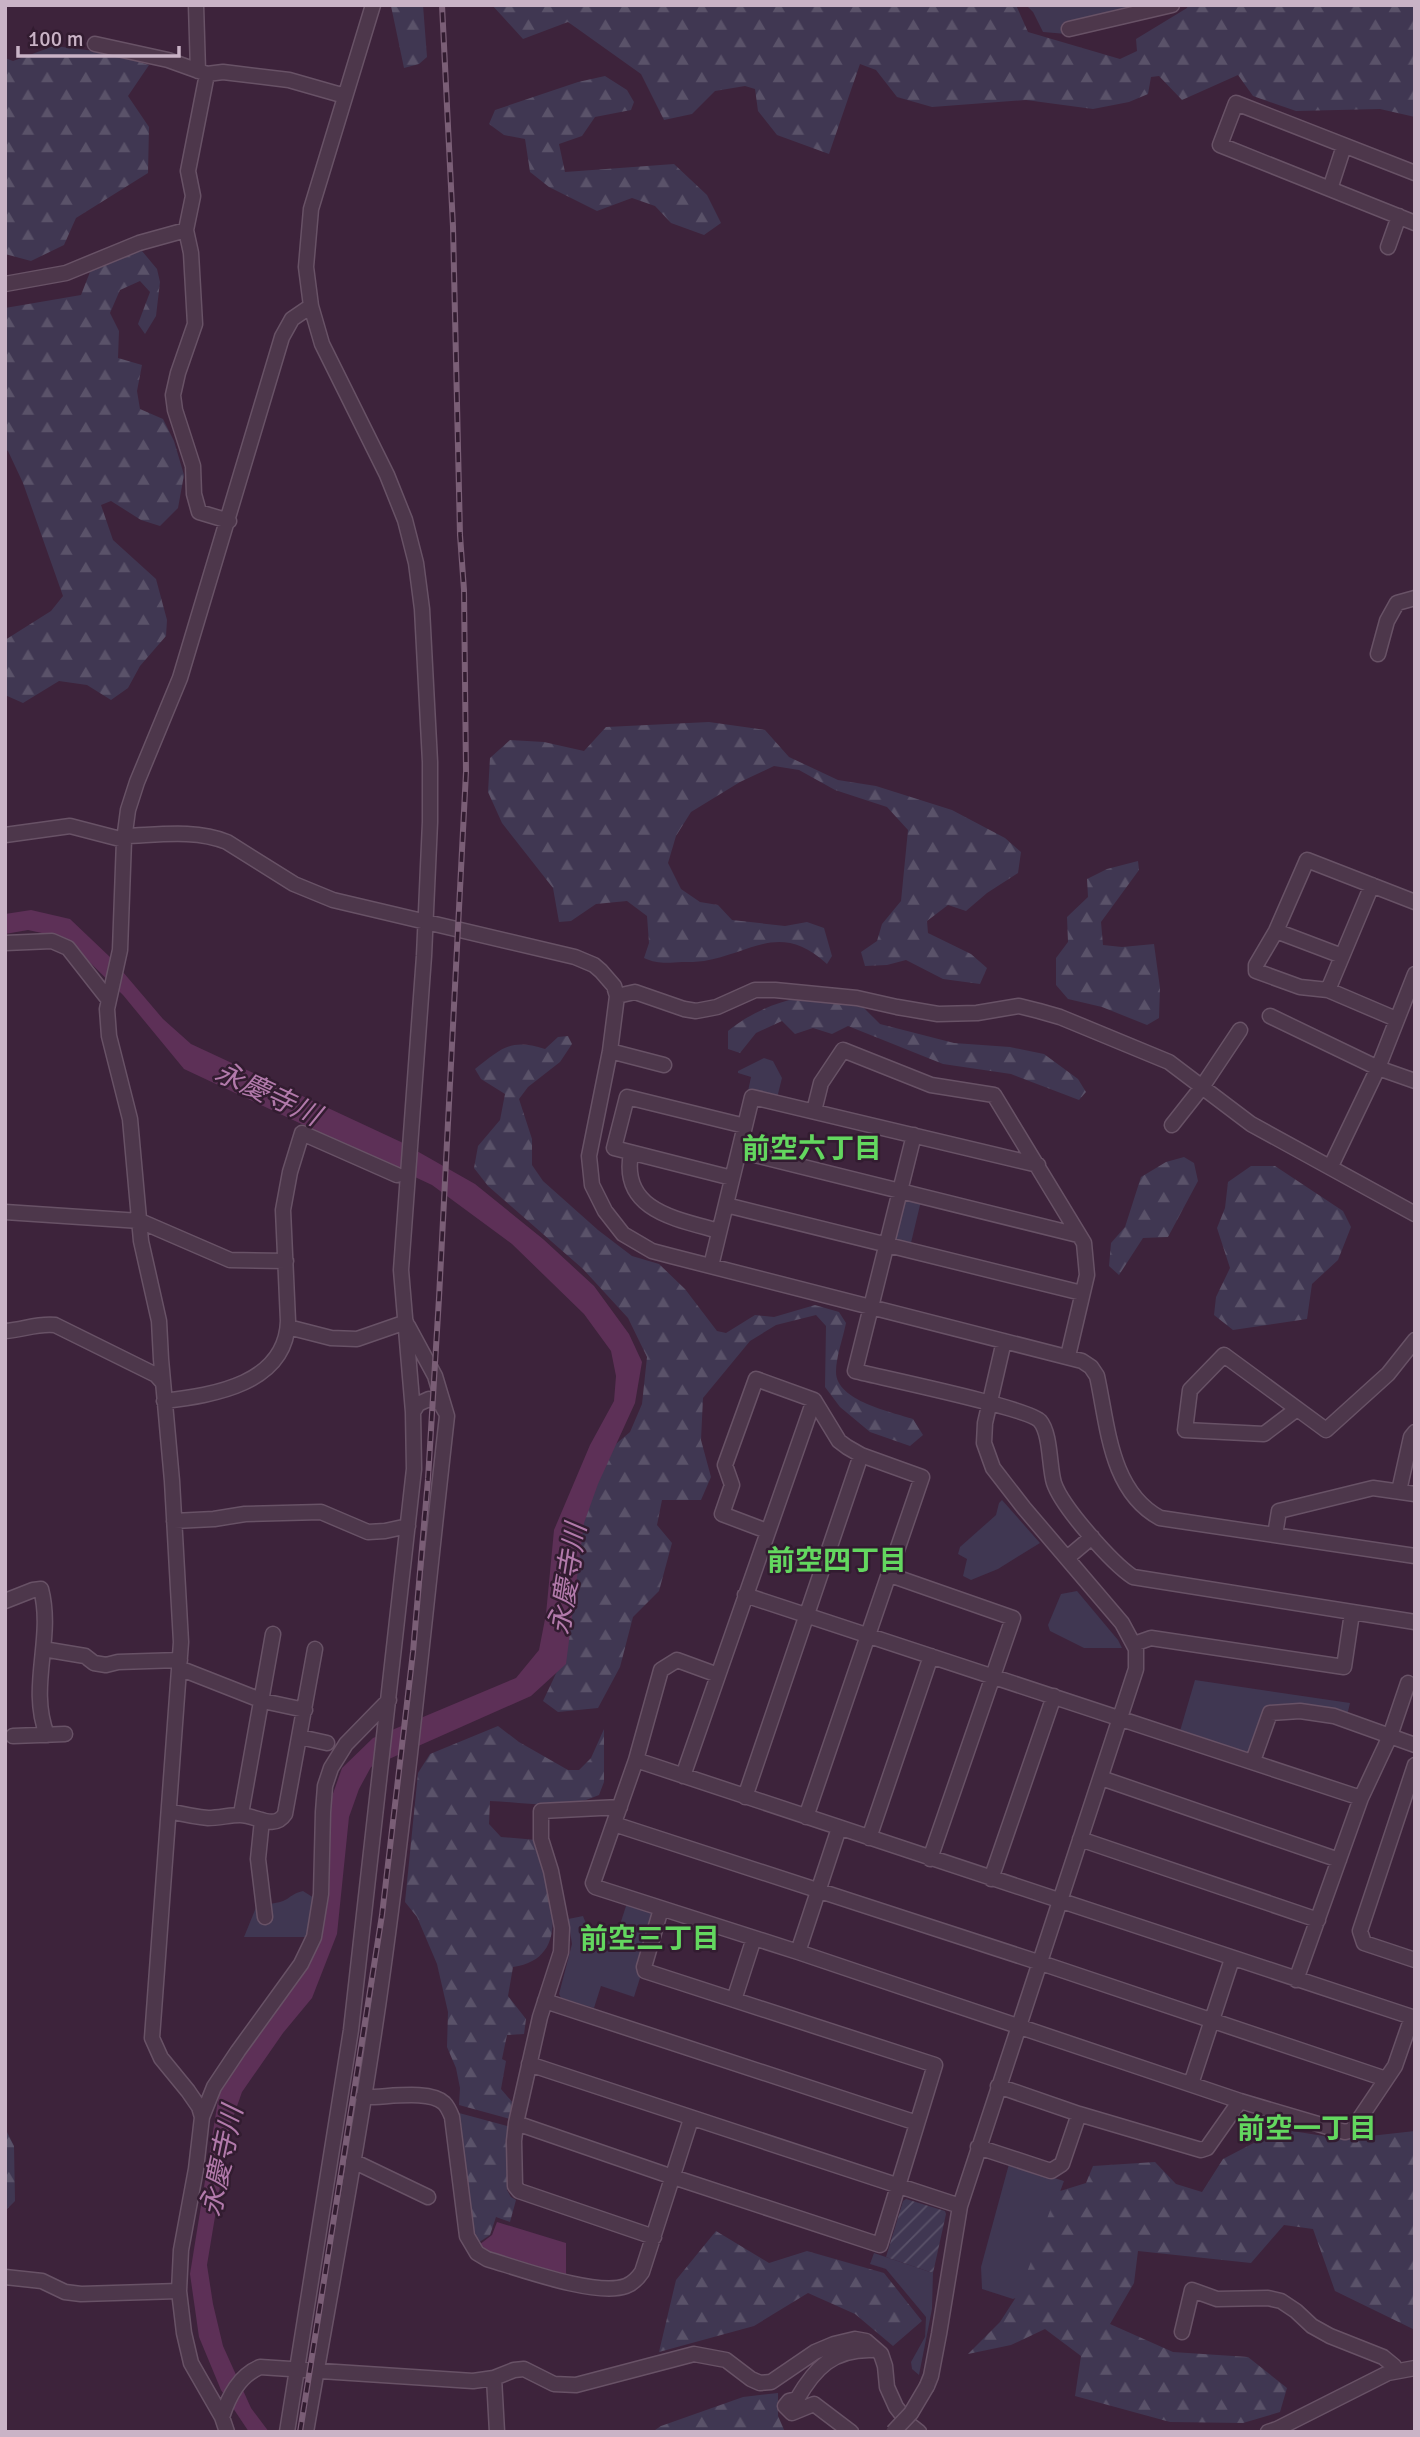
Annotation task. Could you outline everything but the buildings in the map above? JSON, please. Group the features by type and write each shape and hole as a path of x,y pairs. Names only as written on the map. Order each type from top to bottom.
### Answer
{"street":[{"path":"196,5 203,72 188,172 193,196 187,230 195,324 173,395 175,410 193,466 196,506 199,512 229,521"},
{"path":"288,2428 351,2030 414,1469 414,1412 401,1270 403,1179 411,1139 426,921 430,762 422,609 416,563 396,496 326,353 311,306 306,267 308,228 316,190 373,5"},
{"path":"1069,29 1172,5"},
{"path":"95,44 167,60 203,72 233,72 289,79 345,96"},
{"path":"1415,173 1236,103 1220,145 1415,223"},
{"path":"1330,189 1344,146"},
{"path":"1388,247 1399,216"},
{"path":"5,284 66,273 139,243 187,230"},
{"path":"202,2117 188,2091 161,2058 152,2038 181,1642 159,1321 139,1221 130,1119 107,1023 109,997 120,943 124,838 132,796 177,686 285,331 298,314 311,306"},
{"path":"1378,654 1387,621 1397,603 1415,598"},
{"path":"5,835 70,826 124,838 192,834 216,837 228,842 275,874 313,893 584,961 601,971 614,986 617,996 610,1051 589,1156 590,1176 609,1218 632,1241 652,1251 1082,1361 1091,1367 1097,1376 1120,1476 1140,1505 1160,1518 1415,1556"},
{"path":"1396,1019 1328,990 1300,988 1256,971 1256,965 1276,931 1307,860 1415,902"},
{"path":"1328,990 1372,885"},
{"path":"1276,931 1342,956"},
{"path":"5,943 52,941 68,948 109,997"},
{"path":"1331,1166 1378,1068 1415,974"},
{"path":"617,996 635,992 696,1011 717,1007 736,996 755,990 775,990 857,998 938,1014 977,1013 1019,1006 1060,1017 1157,1056 1251,1124 1415,1214"},
{"path":"1270,1016 1378,1068 1415,1081"},
{"path":"1172,1125 1202,1087 1240,1030"},
{"path":"814,1111 821,1083 843,1050 931,1085 994,1096 1084,1243 1087,1275 1068,1356"},
{"path":"610,1051 664,1065"},
{"path":"732,1178 614,1148 627,1097 745,1126"},
{"path":"711,1266 752,1097 1038,1165"},
{"path":"164,1401 199,1397 252,1380 264,1371 282,1348 288,1327 283,1231 286,1191 302,1133 403,1179"},
{"path":"914,1135 855,1371 989,1403 1039,1419 1044,1426 1058,1493 1092,1537 1119,1567 1133,1577 1415,1622"},
{"path":"739,1151 1078,1235"},
{"path":"631,1153 628,1168 630,1178 634,1188 648,1205 667,1216 719,1231"},
{"path":"726,1205 1082,1293"},
{"path":"5,1212 139,1221 230,1260 286,1261"},
{"path":"288,1327 331,1338 357,1339 406,1322"},
{"path":"306,2432 383,1967 412,1740 446,1416 435,1376 406,1322"},
{"path":"5,1331 16,1331 38,1323 55,1325 156,1375 163,1383"},
{"path":"1297,1409 1264,1434 1185,1430 1190,1390 1224,1355 1326,1430 1388,1374 1415,1340"},
{"path":"893,2432 911,2413 931,2376 960,2206 1136,1669 1134,1644 1122,1623 993,1468 984,1443 985,1423 1004,1341"},
{"path":"767,1531 722,1514 732,1485 725,1465 755,1379 814,1400 839,1441 861,1455 922,1477 806,1817"},
{"path":"414,1412 418,1404 429,1399 441,1404 446,1416"},
{"path":"683,1776 814,1400"},
{"path":"1399,1492 1410,1437 1415,1432"},
{"path":"745,1797 861,1455"},
{"path":"1275,1535 1279,1511 1373,1488 1415,1494"},
{"path":"174,1521 245,1514 321,1512 368,1532 408,1526"},
{"path":"1067,1558 1092,1537"},
{"path":"890,1576 1013,1618 930,1859"},
{"path":"5,1601 41,1589 47,1619 39,1704 47,1735"},
{"path":"745,1595 1362,1798"},
{"path":"1134,1644 1151,1638 1344,1667 1352,1613"},
{"path":"241,1814 273,1634"},
{"path":"169,1811 206,1818 241,1814 262,1821 281,1820 285,1814 315,1649"},
{"path":"49,1650 85,1656 94,1663 106,1665 118,1662 179,1664 263,1701 305,1710"},
{"path":"869,1838 931,1656"},
{"path":"636,1760 1413,2018 1395,2066 1352,2130 1345,2132 1240,2101 596,1887 593,1883 636,1760 662,1670 677,1660 718,1675"},
{"path":"1296,1980 1362,1798 1390,1736 1408,1683"},
{"path":"991,1879 1054,1696"},
{"path":"222,2425 191,2363 179,2291 181,2250 196,2169 202,2117 214,2087 301,1965 314,1937 321,1894 325,1786 331,1768 346,1744 389,1700"},
{"path":"1253,1761 1270,1713 1300,1711 1334,1716 1415,1745"},
{"path":"13,1736 65,1734"},
{"path":"300,1737 327,1743"},
{"path":"1415,1765 1360,1931 1364,1943 1415,1960"},
{"path":"1101,1778 1339,1860"},
{"path":"620,1807 541,1811 541,1839 551,1871 562,1927 561,1952 545,2001 516,2123 515,2186 519,2192 654,2237"},
{"path":"262,1821 258,1859 265,1917"},
{"path":"614,1824 1386,2079"},
{"path":"798,1952 839,1828"},
{"path":"1080,1839 1318,1920"},
{"path":"516,2123 880,2245 935,2065 645,1971 661,1909"},
{"path":"734,2000 754,1938"},
{"path":"1191,2084 1231,1959"},
{"path":"545,2001 917,2123"},
{"path":"529,2064 960,2206"},
{"path":"998,2086 1079,2114 1201,2150 1207,2148 1240,2101"},
{"path":"363,2097 425,2095 437,2098 447,2105 452,2117 467,2236 477,2253 486,2259 565,2283 616,2288 636,2281 642,2272 691,2119"},
{"path":"978,2147 1051,2171 1062,2164 1079,2114"},
{"path":"353,2161 428,2197"},
{"path":"5,2277 42,2281 65,2292 81,2294 179,2291"},
{"path":"1182,2332 1192,2290 1217,2299 1268,2298 1281,2301 1312,2326 1330,2336 1383,2357 1397,2371"},
{"path":"222,2425 234,2390 248,2372 260,2367 461,2381 494,2378 524,2369 554,2384 576,2385 694,2354 726,2360 760,2383 771,2382 815,2351 855,2339 866,2341 878,2350 885,2366 887,2387 897,2407 910,2425 919,2432"},
{"path":"851,2432 814,2404 792,2413 785,2406 789,2401 797,2399 808,2379 822,2363 855,2349 878,2350"},
{"path":"1268,2432 1277,2430 1368,2382 1397,2371 1415,2368"},
{"path":"494,2378 497,2432"}],"green space":[{"path":"423,5 427,57 419,64 404,68 391,6"},
{"path":"492,5 1016,5 1028,32 1120,59 1137,51 1136,39 1188,5 1415,5 1415,117 1380,109 1296,111 1253,96 1238,75 1182,100 1159,76 1151,77 1148,94 1129,102 1093,109 1026,100 932,107 897,97 876,70 860,64 829,154 777,135 758,111 755,89 745,86 715,91 692,114 664,120 641,74 568,22 523,39"},
{"path":"1026,5 1179,5 1174,10 1066,34 1043,32 1033,12"},
{"path":"54,46 111,53 149,65 128,96 149,127 148,173 76,218 64,245 31,261 5,254 5,58 13,61"},
{"path":"605,76 627,90 634,102 631,110 595,117 582,136 559,144 565,172 674,164 707,195 721,223 704,235 671,223 655,206 632,198 597,211 549,187 530,172 525,139 504,135 489,124 495,110 578,82"},
{"path":"142,251 157,269 160,282 156,316 145,334 138,324 150,292 140,281 120,290 110,313 119,331 118,358 142,365 137,391 140,409 163,419 174,441 184,475 178,508 160,526 141,520 111,501 101,505 113,540 156,579 167,620 166,636 140,666 128,688 111,700 87,685 59,681 23,703 5,695 5,640 51,611 63,596 23,483 5,449 5,308 81,295 90,272 124,253"},
{"path":"709,722 765,730 789,757 838,780 876,786 952,810 1005,838 1021,852 1018,873 987,893 966,911 948,905 927,921 928,933 971,954 987,968 980,984 943,979 906,960 887,965 865,966 861,952 877,941 882,924 901,901 908,830 887,807 835,790 799,770 774,766 740,782 691,812 676,836 668,863 681,889 700,902 718,905 732,920 785,926 807,922 824,928 832,956 827,964 810,951 795,944 780,942 766,943 704,961 667,963 649,960 644,958 649,943 647,916 627,901 596,904 571,921 559,922 553,888 502,823 488,792 490,758 510,740 544,742 584,751 606,727"},
{"path":"1138,861 1139,870 1101,922 1103,945 1122,947 1154,944 1160,988 1159,1018 1147,1025 1102,1007 1068,999 1056,985 1056,958 1068,942 1067,917 1088,897 1087,879 1107,869"},
{"path":"801,997 860,1004 880,1024 954,1043 1010,1047 1044,1054 1078,1079 1086,1092 1079,1100 1011,1074 943,1064 848,1026 832,1034 813,1028 795,1034 782,1021 756,1033 740,1053 728,1049 728,1031 736,1025 763,1009"},
{"path":"568,1036 572,1044 560,1062 528,1087 519,1099 532,1139 532,1165 543,1181 632,1256 659,1264 685,1289 717,1331 726,1333 755,1315 774,1317 815,1305 839,1312 846,1323 836,1366 838,1382 845,1391 867,1404 913,1419 923,1435 910,1446 870,1432 840,1407 825,1387 826,1326 816,1315 776,1325 750,1341 703,1398 701,1440 711,1477 701,1500 662,1500 657,1525 672,1543 659,1591 633,1617 620,1667 598,1708 558,1712 543,1701 560,1665 590,1466 630,1432 642,1404 647,1357 628,1318 583,1269 488,1186 474,1168 478,1146 500,1120 505,1094 481,1079 475,1069 507,1047 524,1045 545,1049 558,1037"},
{"path":"764,1058 773,1061 782,1078 777,1098 748,1091 751,1077 738,1073"},
{"path":"1184,1157 1194,1163 1198,1181 1168,1237 1143,1238 1119,1275 1109,1266 1111,1243 1125,1227 1141,1177 1166,1162"},
{"path":"1251,1166 1275,1166 1343,1211 1351,1227 1338,1260 1312,1284 1307,1319 1233,1330 1214,1315 1216,1297 1230,1268 1217,1228 1225,1208 1228,1182"},
{"path":"909,1198 921,1201 910,1247 898,1244 894,1238 903,1202"},
{"path":"1002,1500 1040,1543 998,1569 971,1580 963,1576 967,1559 958,1554 960,1547 996,1515"},
{"path":"1077,1591 1122,1648 1084,1648 1050,1631 1048,1625 1061,1594"},
{"path":"1195,1680 1350,1703 1347,1716 1267,1709 1252,1749 1244,1753 1180,1731"},
{"path":"498,1726 519,1742 568,1770 579,1770 591,1758 604,1729 604,1782 599,1795 558,1805 490,1801 489,1824 501,1837 537,1840 553,1916 552,1934 545,1949 533,1961 513,1967 508,1996 526,2019 524,2034 507,2035 502,2059 506,2061 501,2089 514,2104 510,2119 459,2105 460,2088 456,2068 447,2047 448,2012 437,1964 417,1917 405,1902 418,1773 430,1754"},
{"path":"303,1891 314,1898 307,1937 244,1937 257,1905 280,1902"},
{"path":"627,1903 657,1912 638,1973 641,1975 634,1997 601,1986 594,2008 561,1998 559,1994 572,1944 568,1919 583,1916 594,1934 614,1943"},
{"path":"459,2113 511,2127 507,2190 516,2200 510,2222 496,2217 490,2235 478,2243 469,2233"},
{"path":"5,2128 14,2146 15,2201 5,2211"},
{"path":"1292,2131 1343,2139 1415,2131 1415,2330 1335,2291 1313,2229 1284,2225 1251,2263 1138,2251 1134,2283 1110,2324 1173,2352 1248,2357 1287,2388 1280,2412 1243,2423 1170,2422 1075,2396 1081,2356 1045,2329 1011,2345 968,2354 1000,2322 1020,2291 1057,2192 1086,2183 1093,2166 1155,2162 1176,2184 1202,2192 1223,2159 1267,2136"},
{"path":"1009,2164 1064,2181 1022,2296 1013,2299 982,2289 981,2267"},
{"path":"906,2199 945,2211 933,2273 886,2257 903,2201"},
{"path":"716,2231 769,2263 807,2251 884,2273 922,2321 893,2346 855,2314 808,2293 754,2326 659,2352 676,2280"},
{"path":"874,2253 933,2273 932,2309 919,2375 912,2369 911,2362 925,2337 926,2317 886,2269 870,2264"},
{"path":"778,2393 778,2416 785,2432 652,2432 661,2426 743,2397"}],"water":[{"name":"永慶寺川","path":"31,910 70,919 111,958 163,1019 191,1044 401,1142 475,1184 543,1239 594,1286 629,1334 642,1362 635,1403 598,1484 584,1523 566,1664 531,1696 371,1767 359,1789 349,1817 337,1934 312,1998 283,2033 242,2092 230,2126 207,2265 223,2346 251,2408 269,2432 249,2432 221,2390 199,2337 190,2274 219,2094 271,2015 299,1980 322,1931 330,1802 342,1768 373,1738 516,1678 539,1650 546,1614 554,1530 590,1445 614,1401 616,1376 611,1351 584,1314 512,1244 432,1185 184,1069 123,995 65,938 28,930 5,934 5,914"},
{"path":"497,2222 566,2243 566,2275 490,2252 479,2245 492,2235"}],"railway":[{"path":"300,2432 382,1915 413,1652 428,1479 439,1298 466,772 464,590 460,535 453,227 442,5"}],"district":[{"name":"前空六丁目","path":"812,1148"},
{"name":"前空四丁目","path":"837,1560"},
{"name":"前空三丁目","path":"650,1938"},
{"name":"前空一丁目","path":"1307,2128"}]}
